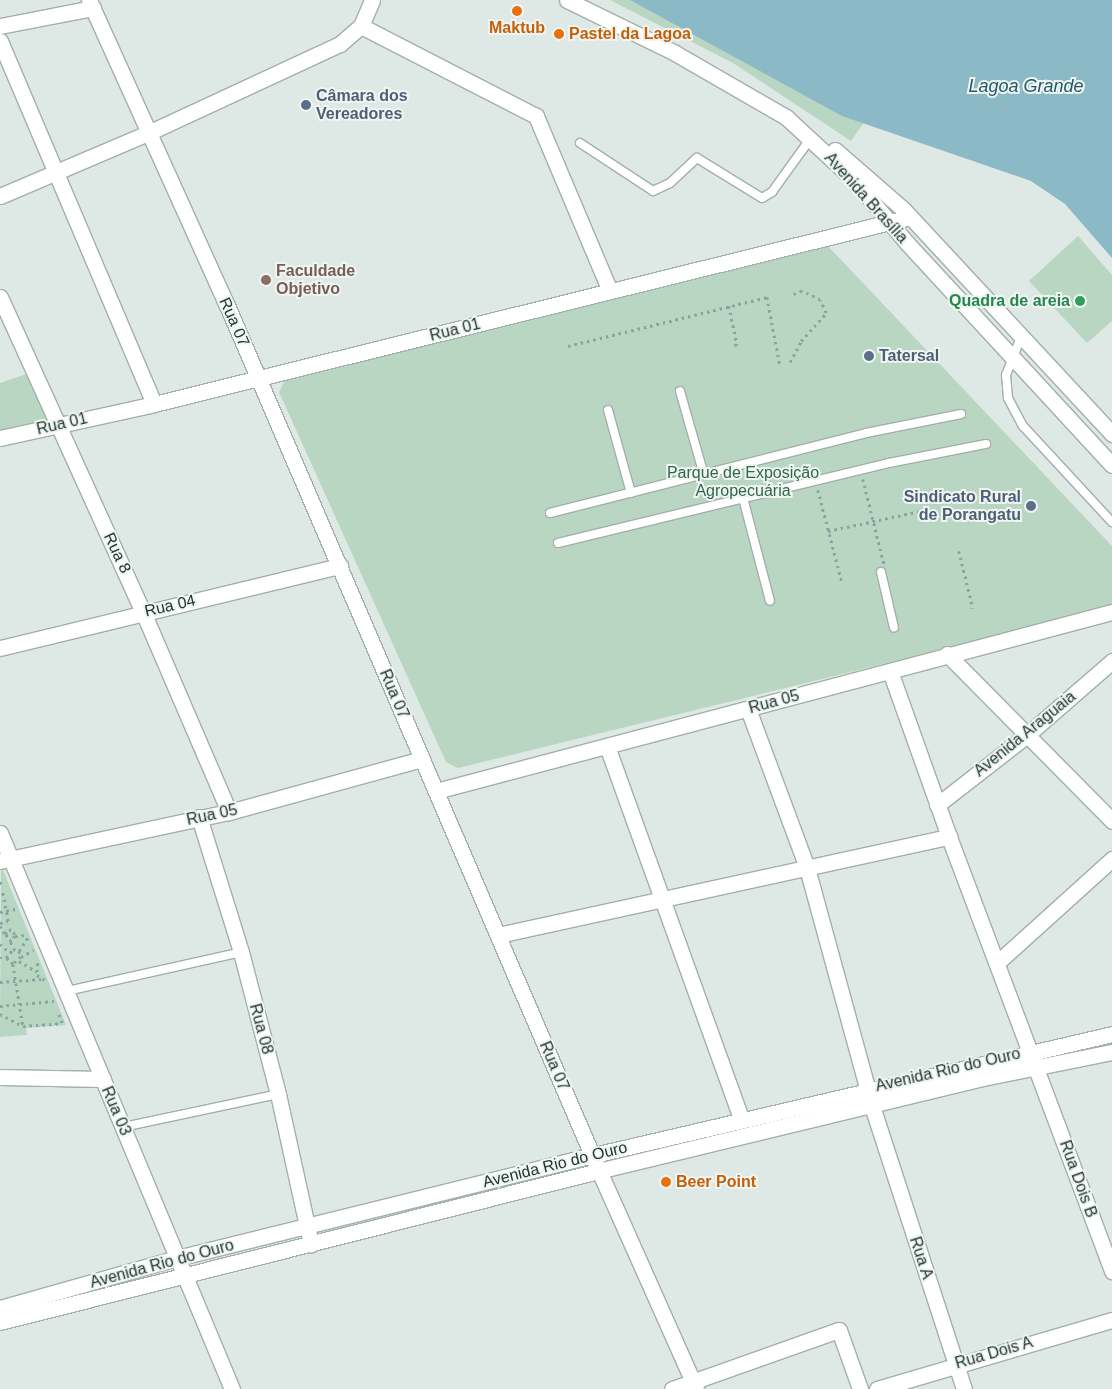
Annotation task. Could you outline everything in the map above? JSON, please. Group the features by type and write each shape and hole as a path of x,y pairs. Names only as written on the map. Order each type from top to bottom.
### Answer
{"street":[{"path":"0,196 148,133 340,44 361,26 372,0"},
{"path":"567,0 675,53 786,117 812,137"},
{"path":"0,26 91,4"},
{"name":"Rua 07","path":"91,4 259,378 598,1171 694,1385"},
{"path":"361,26 536,116 610,291"},
{"path":"0,41 57,171 154,404"},
{"name":"Avenida Brasília","path":"812,137 850,161 907,214 1112,434"},
{"name":"Avenida Brasília","path":"812,137 854,180 907,243 1112,465"},
{"name":"Rua 01","path":"0,438 154,404 889,223 907,214"},
{"path":"907,243 926,234"},
{"name":"Rua 8","path":"0,297 144,612 229,812"},
{"path":"968,310 984,297"},
{"path":"1072,422 1088,409"},
{"name":"Rua 04","path":"0,648 340,566"},
{"name":"Rua 05","path":"436,791 890,671 947,654 1112,612"},
{"path":"947,654 1112,822"},
{"name":"Avenida Araguaia","path":"937,805 1027,735 1112,661"},
{"name":"Rua Dois B","path":"890,671 937,805 1032,1051 1112,1271"},
{"name":"Rua A","path":"748,709 807,868 867,1090 964,1389"},
{"path":"607,746 741,1120"},
{"name":"Rua 05","path":"6,860 229,812 422,759"},
{"name":"Rua 08","path":"199,817 241,952 278,1094 312,1244"},
{"name":"Rua 03","path":"0,833 6,860 67,991 232,1389"},
{"path":"498,935 662,901 949,837"},
{"path":"998,962 1112,860"},
{"name":"Avenida Rio do Ouro","path":"0,1308 177,1258 308,1228 557,1164 1032,1051 1112,1034"},
{"name":"Avenida Rio do Ouro","path":"0,1322 90,1300 184,1273 312,1244 598,1171 1038,1067 1112,1052"},
{"path":"0,1077 103,1079"},
{"path":"709,1127 714,1144"},
{"path":"557,1164 562,1180"},
{"path":"85,1285 90,1300"},
{"name":"Rua Dois A","path":"877,1389 956,1364 1112,1320"},
{"path":"672,1389 694,1385 839,1330 860,1389"}],"lane":[{"path":"580,143 653,191 670,183 697,158 762,198 772,192 812,137"},
{"path":"1021,337 1011,356 1006,375 1008,398 1023,426 1112,522"},
{"path":"680,391 704,475"},
{"path":"608,410 631,493"},
{"path":"550,513 866,433 961,414"},
{"path":"558,543 860,470 986,444"},
{"path":"743,498 770,601"},
{"path":"883,571 894,628"},
{"path":"67,991 241,952"},
{"path":"123,1127 278,1094"}],"path":[{"path":"790,296 802,292 820,300 826,313 801,341 790,362"},
{"path":"568,346 767,297 780,365"},
{"path":"729,306 738,345 733,346"},
{"path":"860,470 874,521 883,571"},
{"path":"816,481 842,582"},
{"path":"828,531 925,510"},
{"path":"959,551 973,608"},
{"path":"2,885 1,890 8,920 8,929 5,934"},
{"path":"0,912 16,909"},
{"path":"8,920 0,924 13,949"},
{"path":"8,929 14,932 16,936"},
{"path":"16,936 27,936 19,951 21,957"},
{"path":"11,942 16,936"},
{"path":"0,944 8,951"},
{"path":"8,951 13,949 19,951"},
{"path":"13,964 33,950"},
{"path":"6,958 8,951"},
{"path":"0,958 6,958 13,964 23,1026"},
{"path":"19,961 37,972"},
{"path":"0,982 44,979"},
{"path":"0,1006 54,1001 62,1023 23,1026 0,1014"}],"green space":[{"path":"610,0 643,0 867,118 851,141 733,63"},
{"name":"Quadra de areia","path":"1078,236 1112,275 1112,321 1087,343 1029,281"},
{"name":"Parque de Exposição Agropecuária","path":"828,246 1112,546 1112,608 458,768 446,762 279,392 285,380"},
{"path":"35,371 58,424 0,437 0,383"},
{"path":"1,865 66,1025 26,1028 27,1035 0,1037"}],"water":[{"name":"Lagoa Grande","path":"630,0 1112,0 1112,258 1065,204 1031,181 842,116"}],"place":[{"name":"Maktub","path":"517,11"},
{"name":"Pastel da Lagoa","path":"559,34"},
{"name":"Câmara dos Vereadores","path":"306,105"},
{"name":"Faculdade Objetivo","path":"266,280"},
{"name":"Quadra de areia","path":"1080,301"},
{"name":"Tatersal","path":"869,356"},
{"name":"Sindicato Rural de Porangatu","path":"1031,506"},
{"name":"Beer Point","path":"666,1182"}]}
